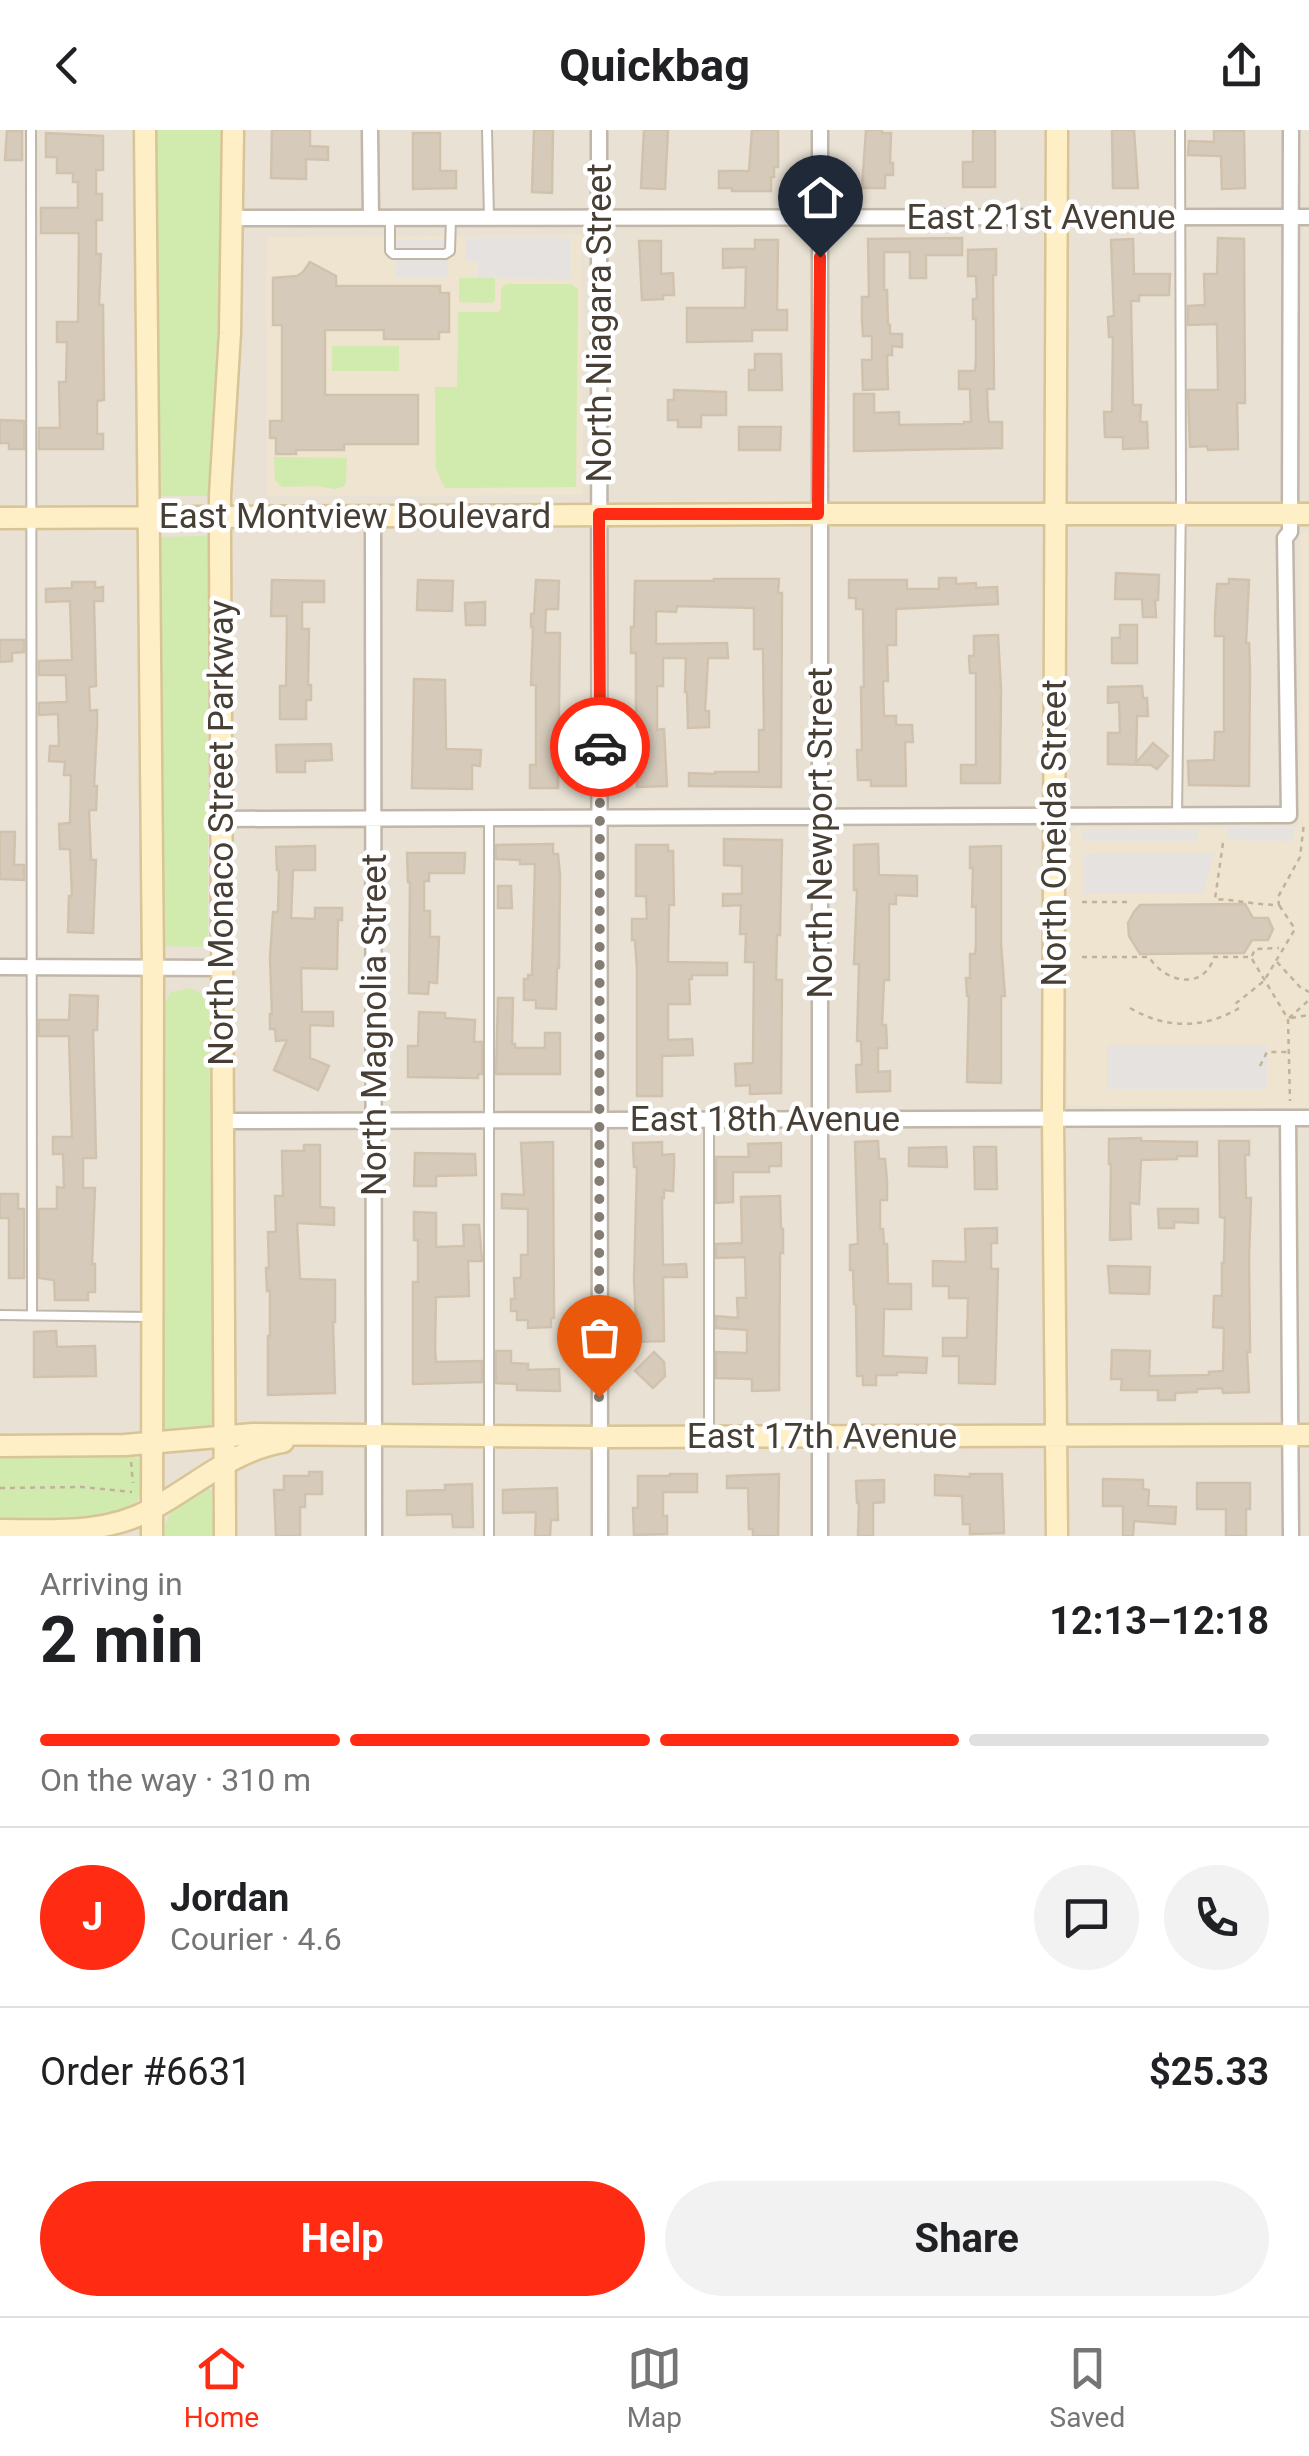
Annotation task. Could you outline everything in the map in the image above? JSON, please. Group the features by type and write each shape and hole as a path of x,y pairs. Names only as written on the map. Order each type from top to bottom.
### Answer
{"main road":[{"name":"North Monaco Street Parkway","path":"144,130 153,968 152,1536"},
{"name":"North Monaco Street Parkway","path":"225,1536 220,515 234,218 233,130"},
{"name":"North Oneida Street","path":"1057,130 1053,816 1057,1536"},
{"name":"East Montview Boulevard","path":"0,518 1299,514"},
{"path":"0,1446 153,1443 224,1435 334,1436"},
{"name":"East 17th Avenue","path":"334,1436 1300,1435"},
{"path":"0,1530 32,1533 117,1524 153,1509 243,1453 274,1444 334,1436"},
{"path":"68,1530 118,1536"}],"street":[{"path":"370,130 371,218"},
{"name":"North Niagara Street","path":"599,130 600,1536"},
{"name":"North Newport Street","path":"820,130 820,1536"},
{"path":"222,819 1288,815 1285,538 1299,514 1291,130"},
{"name":"East 21st Avenue","path":"234,218 1309,217"},
{"name":"North Magnolia Street","path":"372,515 374,1536"},
{"path":"0,967 222,968"},
{"path":"1289,1112 1300,1435 1291,1536"},
{"name":"East 18th Avenue","path":"222,1122 1053,1118 1289,1112 1309,1118"}],"lane":[{"path":"32,130 32,1315"},
{"path":"487,130 488,218"},
{"path":"1177,816 1180,130"},
{"path":"390,218 392,254 450,251 451,218"},
{"path":"489,818 489,1536"},
{"path":"710,1120 710,1436"},
{"path":"0,1316 153,1317"}],"path":[{"path":"1130,1008 1163,1022 1202,1023 1238,1009 1235,1004 1264,981 1295,929 1278,897 1300,857 1304,822"},
{"path":"1223,843 1215,899 1279,904"},
{"path":"1082,902 1131,902"},
{"path":"1252,958 1256,949 1281,948"},
{"path":"1082,957 1149,958 1162,974 1178,980 1203,974 1214,957 1252,958"},
{"path":"1252,958 1288,1019 1289,1112"},
{"path":"1276,961 1309,992"},
{"path":"1288,1019 1309,1000"},
{"path":"1288,1019 1309,1015"},
{"path":"1260,1066 1266,1052 1289,1052"},
{"path":"0,1488 134,1492 131,1461 126,1459"}],"shaded area":[{"path":"0,130 1309,130 1309,1536 0,1536"},
{"path":"582,235 583,495 267,496 266,237"},
{"path":"465,237 571,238 571,279 478,278 478,262 465,261"},
{"path":"396,240 448,240 448,277 396,277"},
{"path":"1309,530 1309,1108 1072,1106 1067,1103 1067,833 1079,827 1299,824 1300,535"},
{"path":"1227,828 1294,828 1294,841 1228,840"},
{"path":"1082,829 1198,829 1198,841 1082,841"},
{"path":"1214,853 1203,894 1084,894 1084,854"},
{"path":"1107,1045 1267,1045 1267,1089 1107,1089"}],"green space":[{"path":"157,130 221,130 219,301 210,496 161,496"},
{"path":"459,278 495,278 495,300 459,302"},
{"path":"506,284 571,284 578,289 576,487 445,488 436,469 435,387 457,387 458,312 498,312 501,289"},
{"path":"332,346 399,346 399,371 332,371"},
{"path":"274,457 347,458 346,483 335,489 282,487 275,480"},
{"path":"208,536 208,947 160,946 161,537"},
{"path":"191,988 205,996 212,1012 215,1420 209,1427 168,1431 161,1421 163,1007 171,992"},
{"path":"132,1455 142,1462 142,1489 133,1505 119,1513 78,1521 0,1522 0,1456"},
{"path":"208,1489 212,1491 214,1536 164,1536 168,1519 177,1506"}],"building":[{"path":"272,130 310,130 310,146 328,147 328,160 306,159 306,179 271,178"},
{"path":"534,130 553,130 552,193 532,192"},
{"path":"644,130 668,130 665,189 641,188"},
{"path":"752,130 778,130 778,167 774,167 771,177 771,191 719,188 719,171 749,171"},
{"path":"866,130 891,133 893,175 885,175 885,188 862,188"},
{"path":"973,130 995,130 995,187 963,187 963,162 973,162"},
{"path":"1112,130 1134,130 1138,188 1113,188"},
{"path":"1214,130 1244,131 1245,188 1222,189 1221,156 1188,155 1189,141 1214,142"},
{"path":"7,131 22,131 22,160 5,160"},
{"path":"46,133 103,136 103,170 96,170 96,194 102,194 102,220 96,220 96,254 101,254 99,305 103,305 104,400 97,401 97,434 103,434 103,449 39,449 39,428 60,428 59,382 66,382 67,342 57,342 57,322 78,322 79,233 41,233 41,208 78,208 78,182 73,182 73,173 57,173 57,157 46,157"},
{"path":"413,133 440,133 440,171 456,171 456,188 413,189"},
{"path":"962,238 962,255 926,255 926,278 910,278 910,252 884,252 888,325 890,334 902,334 902,347 892,346 892,355 887,355 888,389 863,390 862,360 872,360 872,336 863,336 862,320 862,297 869,297 868,239"},
{"path":"1218,238 1244,239 1245,403 1237,403 1238,449 1208,450 1207,446 1190,447 1188,390 1218,390 1217,324 1188,325 1188,306 1205,305 1204,274 1217,274"},
{"path":"1133,239 1134,274 1170,274 1169,295 1139,295 1139,301 1131,301 1133,405 1141,405 1140,422 1147,422 1148,448 1123,449 1123,437 1105,437 1104,412 1112,412 1113,337 1109,337 1108,317 1114,316 1111,240"},
{"path":"755,240 778,240 777,310 787,310 787,330 752,330 752,341 687,342 687,308 745,308 746,267 723,268 723,249 755,249"},
{"path":"639,241 661,241 661,274 673,273 674,295 642,300"},
{"path":"996,249 994,389 987,389 989,422 1002,422 1002,448 854,451 854,394 874,394 874,413 899,412 899,425 971,422 970,389 959,389 959,371 975,371 976,359 976,276 968,276 968,250"},
{"path":"310,262 336,276 336,286 440,286 440,293 449,293 449,332 439,332 439,339 384,339 384,330 325,330 325,395 418,395 418,444 344,444 344,450 276,454 276,438 270,438 270,421 282,421 282,325 273,325 273,278 297,276"},
{"path":"755,354 781,354 782,390 749,390 749,370 755,370"},
{"path":"674,390 726,392 726,415 701,415 701,427 678,427 678,420 668,420 668,400 674,400"},
{"path":"0,420 24,421 24,449 9,449 9,443 0,443"},
{"path":"739,427 781,427 780,450 739,450"},
{"path":"1116,573 1159,575 1156,617 1143,617 1142,599 1115,599"},
{"path":"939,578 956,578 956,584 976,583 976,588 997,587 998,604 896,609 896,645 887,645 884,716 896,716 896,725 912,725 913,742 905,742 906,786 871,786 871,780 858,780 864,687 863,609 856,609 856,598 849,598 849,580 907,580 907,589 939,589"},
{"path":"779,579 781,787 689,786 689,773 759,772 759,730 764,730 763,649 754,649 754,608 677,606 676,612 656,611 656,644 727,643 728,658 708,658 705,711 709,711 709,727 688,728 686,658 663,658 663,686 657,686 657,730 664,729 667,786 637,787 636,765 640,765 636,653 631,653 635,581"},
{"path":"1229,579 1249,580 1249,786 1189,785 1188,761 1214,760 1215,732 1224,732 1224,636 1215,636 1215,616 1217,584 1229,584"},
{"path":"272,580 324,581 324,602 302,602 302,629 309,629 311,685 306,719 280,719 280,686 286,686 287,616 271,616"},
{"path":"418,580 453,581 452,611 417,610"},
{"path":"536,580 559,581 558,609 546,609 545,633 560,633 558,788 530,788 530,765 536,765 531,614"},
{"path":"72,582 95,582 95,588 103,587 103,601 94,601 96,686 89,687 90,711 97,710 96,810 89,810 91,860 96,860 93,933 68,932 72,896 70,849 60,849 59,824 70,823 71,775 64,775 65,762 49,761 50,746 59,746 58,714 39,715 39,703 67,702 66,675 39,675 39,661 72,660 70,601 46,602 46,589 72,588"},
{"path":"485,602 485,625 466,625 465,603"},
{"path":"1120,625 1137,625 1137,663 1112,663 1112,638 1120,638"},
{"path":"998,635 1000,783 961,783 961,765 976,765 976,673 970,673 969,656 974,656 974,636"},
{"path":"0,640 24,640 24,652 12,653 12,661 0,662"},
{"path":"414,679 445,680 446,749 481,750 480,766 472,765 472,789 412,788"},
{"path":"1142,686 1148,716 1137,716 1136,763 1153,743 1168,756 1157,769 1151,765 1108,764 1108,733 1120,733 1119,702 1108,703 1108,687"},
{"path":"331,744 332,760 305,761 305,772 277,772 276,745"},
{"path":"0,832 15,832 14,865 24,865 24,880 0,879"},
{"path":"724,839 782,840 776,980 782,980 781,1093 750,1094 750,1085 736,1086 735,1064 753,1063 754,962 745,962 746,934 740,934 741,905 723,906 723,894 742,894 742,866 724,865"},
{"path":"553,844 560,875 556,1009 536,1008 536,1000 524,1000 524,979 532,975 535,864 496,859 496,845"},
{"path":"878,844 879,875 917,876 917,896 896,895 896,904 889,904 889,980 884,980 882,1025 886,1025 887,1048 878,1048 878,1072 890,1071 890,1091 857,1092 856,1065 862,1065 861,1041 857,1041 859,964 854,964 854,845"},
{"path":"636,845 668,845 668,851 673,851 674,905 669,905 668,962 727,963 727,975 692,975 690,1004 668,1004 668,1040 692,1039 693,1055 662,1056 662,1096 637,1096 637,969 632,919 647,919 646,896 636,896"},
{"path":"315,846 315,870 293,870 291,918 315,919 315,908 342,908 342,920 338,920 337,969 301,968 302,1012 333,1012 333,1026 310,1025 310,1058 329,1066 318,1090 274,1070 287,1040 276,1041 275,1029 270,1029 273,912 278,912 276,847"},
{"path":"1001,846 1005,996 1001,996 1001,1083 967,1082 966,978 970,978 970,954 975,954 976,944 970,847"},
{"path":"407,853 465,853 464,873 429,873 429,881 424,881 424,911 430,911 430,937 439,937 437,983 429,982 428,994 409,993"},
{"path":"498,886 511,886 512,908 498,908"},
{"path":"1245,904 1253,918 1268,918 1273,929 1268,940 1252,940 1244,953 1140,954 1129,936 1128,923 1140,905"},
{"path":"70,995 98,996 97,1030 93,1030 96,1158 83,1158 83,1188 95,1188 95,1292 88,1292 88,1300 55,1300 54,1280 39,1278 39,1209 57,1209 57,1187 64,1188 63,1154 53,1154 53,1137 72,1137 69,1036 39,1036 39,1020 69,1020"},
{"path":"498,998 513,998 515,1048 545,1048 545,1033 560,1033 560,1074 496,1074"},
{"path":"419,1012 475,1020 474,1042 482,1042 482,1074 478,1078 408,1077 408,1046 418,1046"},
{"path":"1109,1139 1197,1142 1197,1156 1141,1160 1139,1204 1130,1203 1131,1239 1110,1240"},
{"path":"878,1141 887,1181 887,1200 880,1200 880,1229 887,1244 888,1284 911,1284 911,1309 884,1309 883,1356 927,1358 926,1373 876,1375 876,1385 863,1385 863,1376 857,1376 856,1304 850,1270 850,1245 858,1244 855,1142"},
{"path":"1219,1141 1249,1141 1249,1155 1245,1155 1246,1198 1251,1198 1249,1392 1197,1389 1175,1393 1175,1400 1158,1400 1158,1390 1121,1390 1122,1379 1111,1379 1112,1350 1150,1351 1149,1376 1209,1375 1223,1371 1224,1328 1213,1327 1214,1296 1222,1296 1224,1263"},
{"path":"553,1142 554,1318 551,1327 528,1328 528,1320 517,1320 517,1311 511,1311 511,1299 515,1299 514,1278 521,1278 521,1255 528,1255 528,1209 502,1208 502,1194 524,1195 521,1143"},
{"path":"662,1142 662,1155 674,1154 673,1191 664,1190 662,1198 663,1265 686,1264 687,1277 663,1277 664,1341 637,1342 637,1167 633,1143"},
{"path":"781,1143 781,1166 769,1166 769,1172 733,1172 733,1202 716,1203 716,1157 749,1157 748,1144"},
{"path":"304,1145 320,1145 320,1207 334,1208 334,1225 297,1223 300,1279 335,1280 335,1393 268,1395 268,1232 276,1232 275,1196 283,1196 282,1151 304,1151"},
{"path":"946,1147 947,1167 909,1166 909,1148"},
{"path":"974,1147 996,1147 997,1189 975,1189"},
{"path":"415,1153 475,1154 476,1175 436,1176 436,1186 414,1186"},
{"path":"0,1194 18,1194 18,1209 24,1209 24,1278 9,1278 9,1218 0,1218"},
{"path":"780,1196 783,1253 779,1390 752,1391 752,1379 716,1378 716,1352 747,1353 747,1330 716,1328 716,1316 738,1318 737,1298 746,1298 745,1257 716,1258 716,1244 742,1243 741,1197"},
{"path":"1158,1209 1198,1209 1198,1223 1174,1222 1174,1228 1159,1228"},
{"path":"414,1212 436,1213 436,1247 464,1246 463,1225 479,1225 482,1261 468,1261 469,1296 436,1297 435,1348 436,1362 482,1361 482,1382 413,1384 413,1282 418,1282"},
{"path":"997,1228 997,1243 991,1243 991,1269 998,1269 995,1384 959,1383 959,1356 943,1356 943,1338 967,1338 968,1298 949,1298 949,1286 933,1286 933,1261 966,1262 965,1229"},
{"path":"1108,1266 1150,1267 1149,1294 1110,1293"},
{"path":"56,1331 57,1347 95,1346 96,1376 34,1377 34,1332"},
{"path":"496,1351 511,1351 511,1363 528,1364 528,1370 559,1369 560,1391 517,1390 517,1384 496,1383"},
{"path":"654,1352 664,1362 665,1376 653,1388 635,1371"},
{"path":"309,1472 322,1472 322,1494 305,1494 305,1507 300,1507 300,1536 276,1536 274,1490 284,1490 284,1476 309,1476"},
{"path":"697,1474 697,1492 663,1492 667,1534 634,1535 638,1476"},
{"path":"779,1474 778,1536 753,1536 753,1529 749,1529 748,1488 727,1488 727,1476"},
{"path":"1002,1474 1004,1533 970,1534 970,1524 963,1524 962,1496 935,1495 935,1475"},
{"path":"1103,1479 1143,1480 1143,1489 1149,1490 1148,1506 1176,1507 1175,1524 1134,1521 1133,1536 1123,1536 1123,1506 1103,1506"},
{"path":"884,1480 884,1502 873,1503 873,1536 858,1536 856,1481"},
{"path":"1197,1483 1250,1483 1246,1536 1226,1536 1226,1509 1197,1509"},
{"path":"472,1484 473,1527 453,1527 452,1514 407,1515 407,1491 445,1490 445,1485"},
{"path":"557,1488 558,1520 551,1520 550,1536 535,1536 536,1512 503,1513 503,1490"}],"way so far":[{"path":"599,1397 600,747"}],"route":[{"path":"600,747 599,514 818,514 820,257"}]}
